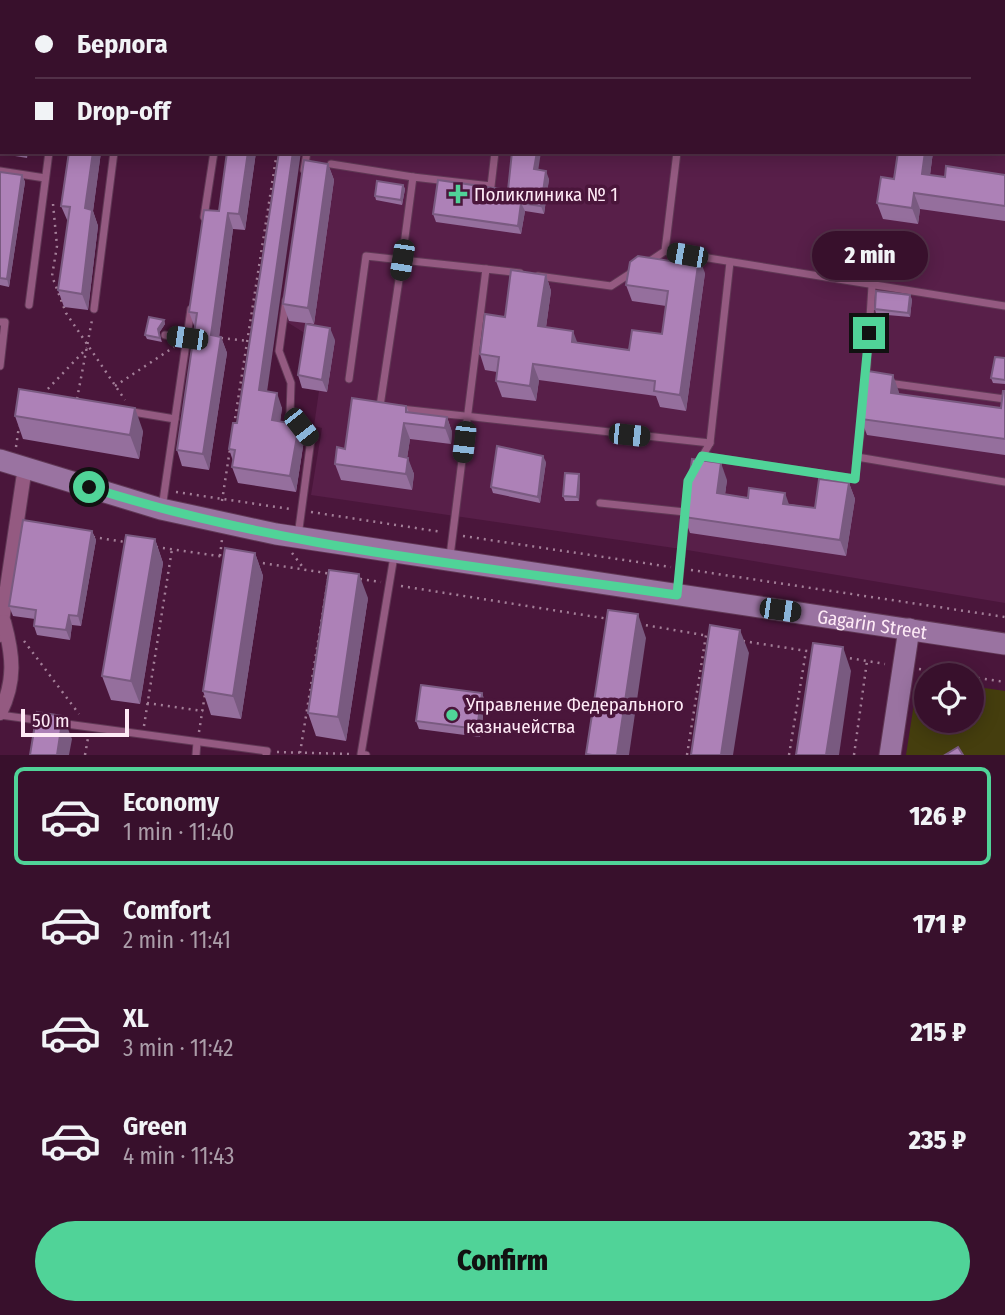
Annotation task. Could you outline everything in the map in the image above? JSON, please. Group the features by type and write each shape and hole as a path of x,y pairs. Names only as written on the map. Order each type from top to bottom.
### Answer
{"street":[{"name":"Gagarin Street","path":"12,456 163,499 223,523 394,553 1005,644"},
{"path":"0,714 10,693 13,656 3,625 12,456"},
{"path":"890,755 909,629"}],"lane":[{"path":"29,305 49,154"},
{"path":"94,309 114,154"},
{"path":"203,223 209,211 214,154"},
{"path":"302,183 307,154"},
{"path":"331,164 491,186 495,154"},
{"path":"665,251 677,154"},
{"path":"0,171 45,178"},
{"path":"413,177 380,406 467,418 710,443"},
{"path":"349,379 366,256 611,286 665,251 1005,306"},
{"path":"677,595 688,481 710,443 730,262"},
{"path":"449,561 486,269"},
{"path":"702,456 855,479 866,380 872,286"},
{"path":"287,293 279,351 291,383 290,414 311,439 298,537"},
{"path":"163,499 192,302"},
{"path":"0,321 5,322 0,366"},
{"path":"165,335 187,336"},
{"path":"866,380 1005,399"},
{"path":"122,410 175,419"},
{"path":"857,457 1005,482"},
{"path":"600,503 685,512"},
{"path":"363,755 394,553"},
{"path":"0,714 267,753"},
{"path":"196,755 197,742"}],"path":[{"path":"233,434 277,154"},
{"path":"44,190 54,206 57,246 52,276 66,313 133,412"},
{"path":"76,403 94,309"},
{"path":"115,386 187,336 249,341"},
{"path":"41,397 88,346"},
{"path":"220,556 223,523 221,500 230,447"},
{"path":"163,499 221,500 302,511 1005,617"},
{"path":"85,535 126,542"},
{"path":"149,546 228,557"},
{"path":"142,735 172,549"},
{"path":"253,562 341,576"},
{"path":"300,753 328,574"},
{"path":"353,578 620,621"},
{"path":"632,623 719,637"},
{"path":"3,625 90,727 86,754"},
{"path":"687,755 706,635"},
{"path":"732,639 819,653"},
{"path":"789,755 806,651"},
{"path":"831,655 914,669"},
{"path":"854,755 867,661"},
{"path":"984,679 1005,682"},
{"path":"197,742 207,686"},
{"path":"147,702 202,711"},
{"path":"267,753 363,755"}],"shaded area":[{"path":"305,154 1005,154 1005,603 681,549 311,495 322,428 314,426 319,391 302,388 311,337 279,317"},
{"path":"984,688 1005,691 1005,755 906,755 914,704 914,733 984,733"}],"building":[{"path":"69,154 93,154 85,208 92,210 82,294 58,290 70,207 61,206"},
{"path":"227,154 248,154 239,214 228,213 211,335 221,337 203,454 177,450 197,313 189,312 204,210 219,211"},
{"path":"279,154 293,154 259,390 277,393 272,420 299,425 290,476 232,467 235,450 229,449 233,423 237,423"},
{"name":"Поликлиника № 1","path":"512,154 537,154 534,169 546,171 541,206 521,203 518,226 433,214 438,180 508,190"},
{"path":"898,154 925,154 922,174 945,177 946,166 1005,175 1005,206 914,193 912,208 877,203 881,177 894,179"},
{"path":"304,160 328,164 308,308 283,304"},
{"path":"0,172 22,175 7,279 0,278"},
{"path":"377,181 403,185 401,200 375,196"},
{"path":"680,249 688,256 699,258 680,395 654,391 655,381 533,364 530,386 496,381 499,357 480,354 485,314 505,317 511,270 546,275 538,326 573,331 572,342 629,350 632,330 662,334 668,291 626,285 630,262 638,256 670,261 674,251"},
{"path":"876,291 910,295 908,313 875,309"},
{"path":"149,317 164,320 158,329 160,338 145,335"},
{"path":"306,324 330,328 322,380 298,375"},
{"path":"995,357 1005,358 1005,380 991,378"},
{"path":"868,371 893,375 891,393 1001,408 1005,391 1005,439 861,419"},
{"path":"19,389 135,408 130,435 15,416"},
{"path":"352,398 406,406 406,412 447,417 445,428 404,423 399,456 408,458 406,474 335,464 337,447 345,449"},
{"path":"497,446 543,456 538,497 491,487"},
{"path":"692,459 721,463 717,493 748,498 749,488 785,493 783,504 815,508 819,479 849,483 840,540 684,517"},
{"path":"565,473 579,474 577,497 563,496"},
{"path":"23,520 92,531 78,616 69,615 66,630 34,626 36,610 9,606"},
{"path":"126,535 155,539 131,681 102,676"},
{"path":"225,548 255,553 233,696 203,691"},
{"path":"329,570 359,574 338,717 308,713"},
{"path":"608,610 638,614 617,755 592,755 586,754"},
{"path":"710,625 740,630 721,755 691,755"},
{"path":"813,643 843,647 826,755 796,755"},
{"name":"Управление Федерального казначейства","path":"421,685 482,693 477,729 416,721"},
{"path":"37,712 63,716 57,755 30,755"},
{"path":"958,747 963,755 945,755"}],"place":[{"name":"Поликлиника № 1","path":"458,194"},
{"name":"Управление Федерального казначейства","path":"452,715"}],"route":[{"path":"89,487 161,509 276,534 677,595 688,481 702,456 855,479 869,333"}]}
